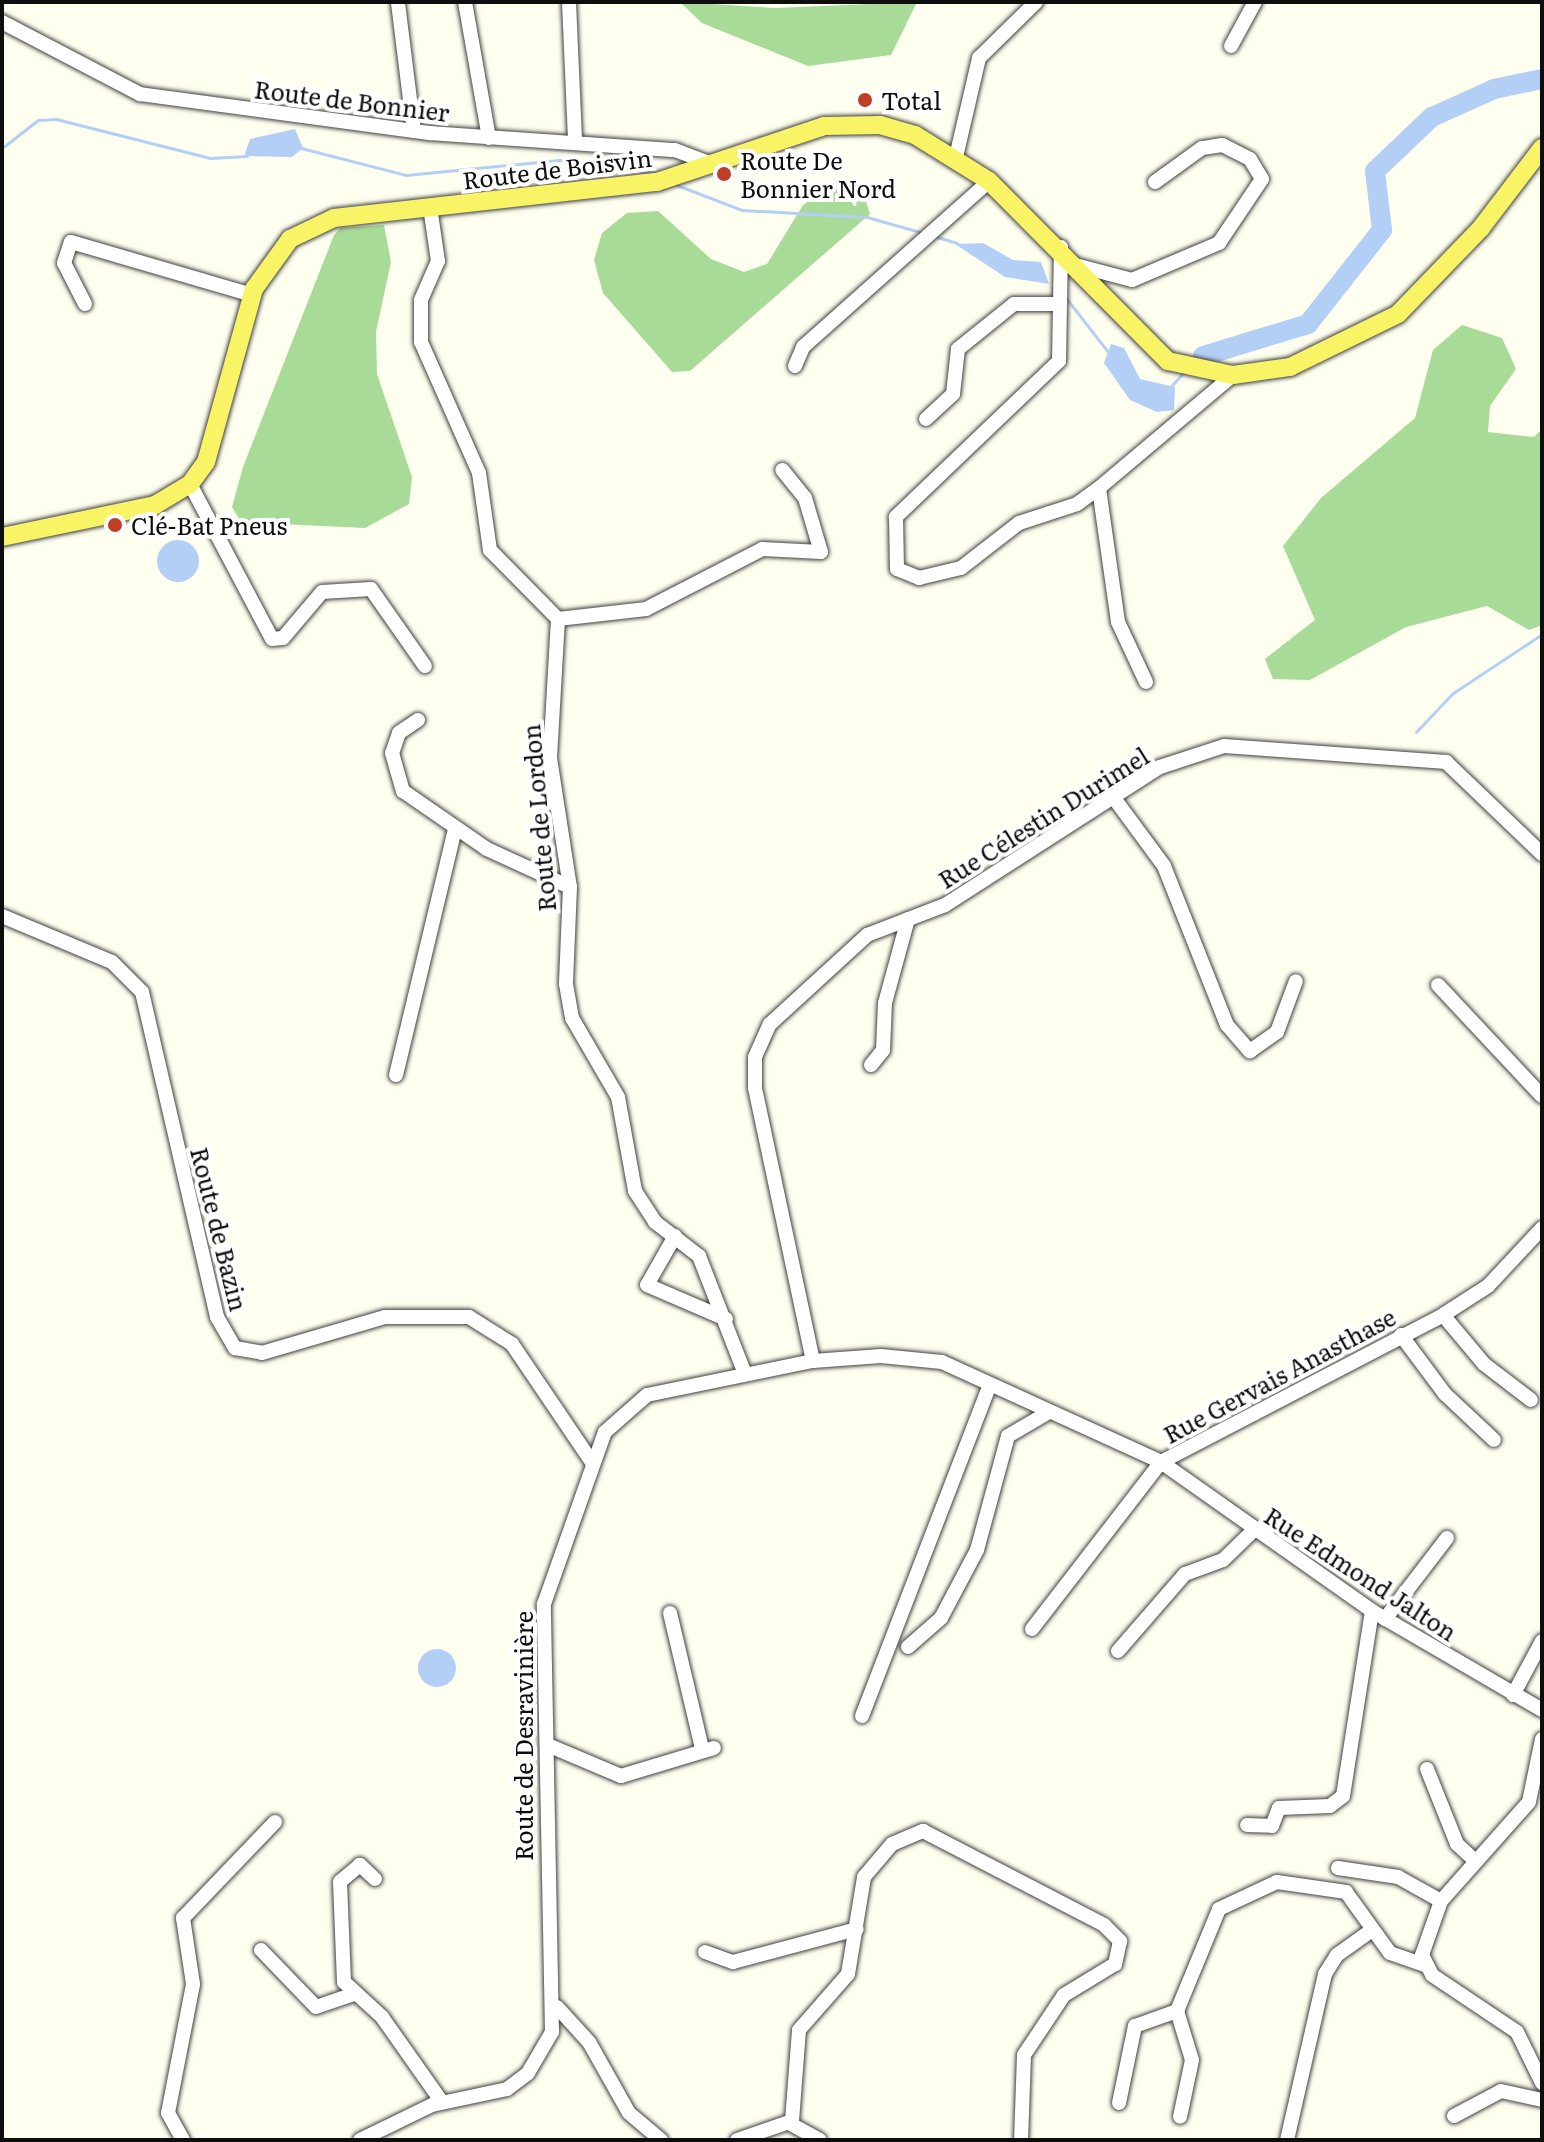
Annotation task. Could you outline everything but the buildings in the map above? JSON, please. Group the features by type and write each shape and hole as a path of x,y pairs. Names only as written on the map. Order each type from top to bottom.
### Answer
{"main road":[{"name":"Route de Boisvin","path":"2,537 155,505 190,484 206,462 252,295 290,239 314,225 430,207 660,181 842,125 880,125 956,157 989,181 1061,247 1142,342 1168,361 1233,375 1290,367 1398,314 1481,228 1542,148"}],"street":[{"path":"465,2 489,138"},
{"path":"956,157 979,58 1036,2"},
{"path":"1231,46 1255,2"},
{"path":"398,3 414,131"},
{"path":"568,3 575,141"},
{"name":"Route de Bonnier","path":"2,22 131,92 414,131 675,150 712,164"},
{"path":"1079,266 1132,280 1219,243 1262,179 1250,159 1222,145 1202,148 1155,182"},
{"path":"795,366 803,347 989,181"},
{"path":"430,207 438,261 421,300 421,342 479,473 490,550 558,619 646,609 762,549 821,552 805,498 782,470"},
{"path":"85,304 64,263 71,242 252,295"},
{"path":"1061,247 1059,361 896,517 897,569 919,578 961,568 1019,523 1077,504 1233,375"},
{"path":"926,419 953,394 958,349 1014,304 1058,304"},
{"path":"190,484 272,639 283,638 322,592 371,589 425,666"},
{"path":"1099,488 1118,622 1146,682"},
{"name":"Route de Lordon","path":"558,619 550,758 570,887 566,984 572,1018 618,1097 635,1191 655,1222 699,1256 745,1374"},
{"path":"418,720 395,741 392,768 403,791 455,829 570,887"},
{"name":"Rue Célestin Durimel","path":"813,1361 755,1088 755,1057 770,1024 867,935 908,919 1028,856 1111,794 1224,746 1406,755 1446,762 1542,854"},
{"path":"1111,794 1164,866 1227,1025 1250,1051 1277,1032 1296,981"},
{"path":"396,1075 455,829"},
{"name":"Route de Bazin","path":"2,916 112,962 142,992 217,1317 235,1348 262,1353 385,1317 469,1317 512,1344 592,1462"},
{"path":"871,1065 883,1050 885,1003 908,919"},
{"path":"1438,985 1542,1096"},
{"name":"Rue Gervais Anasthase","path":"1032,1629 1161,1462 1443,1315 1537,1248 1542,1228"},
{"path":"675,1236 647,1285 726,1319"},
{"path":"1443,1315 1484,1364 1531,1400"},
{"path":"1401,1335 1445,1394 1494,1440"},
{"name":"Route de Desravinière","path":"360,2140 442,2102 486,2097 528,2073 557,2007 545,1892 550,1746 544,1604 605,1432 647,1395 813,1361 924,1356 1161,1462"},
{"path":"862,1716 989,1387"},
{"path":"908,1647 941,1618 977,1550 1008,1436 1047,1413"},
{"path":"575,1437 605,1432"},
{"name":"Rue Edmond Jalton","path":"1161,1462 1379,1615 1542,1711"},
{"path":"1118,1651 1185,1574 1223,1560 1254,1530"},
{"path":"1247,1825 1272,1826 1279,1808 1330,1806 1343,1796 1379,1615 1447,1538"},
{"path":"550,1746 621,1776 651,1772 708,1748 670,1613"},
{"path":"1513,1695 1542,1641"},
{"path":"1425,1965 1422,1943 1441,1901 1473,1859 1529,1802 1542,1739"},
{"path":"1427,1769 1457,1844 1473,1859"},
{"path":"183,2140 168,2113 193,1984 183,1918 275,1822"},
{"path":"789,2123 799,2030 848,1974 873,1862 923,1831 1104,1925 1120,1941 1115,1964 1064,1995 1024,2055 1021,2140"},
{"path":"375,1879 360,1865 340,1882 344,1982 353,1994 382,2017 442,2102"},
{"path":"1338,1868 1398,1877 1441,1901"},
{"path":"1180,2117 1192,2060 1177,2011 1219,1909 1266,1886 1336,1887 1390,1953 1425,1965 1517,2032 1542,2083"},
{"path":"705,1952 733,1962 857,1929"},
{"path":"1287,2140 1325,1974 1337,1955 1372,1930"},
{"path":"261,1950 316,2007 353,1994"},
{"path":"557,2007 589,2042 629,2113 661,2140"},
{"path":"1119,2103 1135,2026 1177,2011"},
{"path":"1454,2116 1501,2091 1542,2100"},
{"path":"737,2140 789,2123 820,2140"}],"green space":[{"path":"680,2 775,8 917,2 891,55 808,66 702,23"},
{"path":"839,180 860,183 870,214 690,371 672,372 603,293 594,260 602,233 627,213 658,211 711,259 744,272 767,264 803,205"},
{"path":"384,225 391,262 376,332 377,374 412,477 409,504 365,528 241,522 232,507 243,467 334,235 340,228"},
{"path":"1462,325 1502,338 1516,369 1490,406 1488,432 1534,437 1542,429 1542,625 1529,630 1487,606 1406,627 1310,680 1273,679 1265,659 1315,620 1283,546 1321,498 1415,418 1433,350"}],"water":[{"path":"295,129 303,148 292,157 244,156 250,139"},
{"path":"983,243 1013,260 1041,262 1049,284 1005,277 955,244"},
{"path":"1111,344 1124,348 1140,379 1175,387 1174,410 1157,412 1130,400 1104,363"},
{"path":"178,540 193,546 199,561 193,576 178,582 163,576 157,561 163,546"},
{"path":"437,1649 451,1654 456,1668 451,1682 437,1687 423,1682 418,1668 423,1654"}],"waterway":[{"path":"1203,356 1308,324 1382,230 1375,171 1432,117 1494,89 1542,79"},
{"path":"2,148 38,120 56,119 210,158 247,156"},
{"path":"301,148 406,175 559,160 662,174"},
{"path":"674,184 742,210 867,217 923,233"},
{"path":"934,236 957,243"},
{"path":"1066,298 1108,352"},
{"path":"1172,385 1185,371"},
{"path":"1416,732 1453,693 1542,634"}],"place":[{"name":"Total","path":"865,100"},
{"name":"Route De Bonnier Nord","path":"724,174"},
{"name":"Clé-Bat Pneus","path":"115,525"}]}
